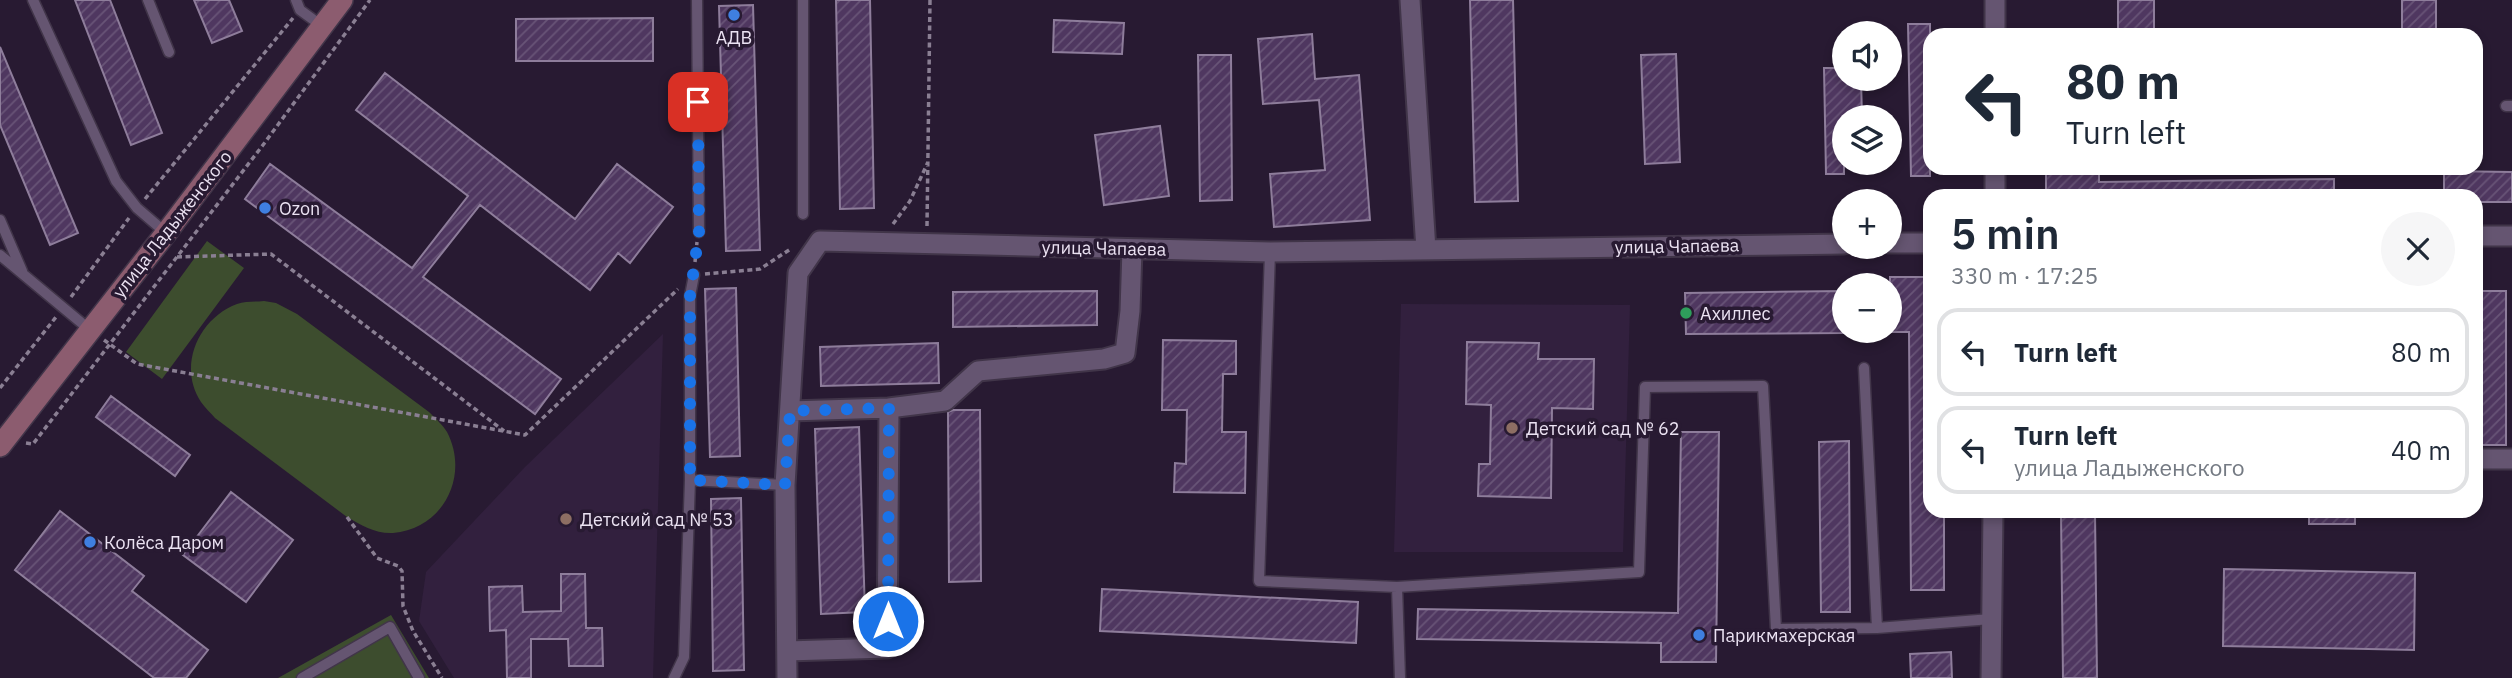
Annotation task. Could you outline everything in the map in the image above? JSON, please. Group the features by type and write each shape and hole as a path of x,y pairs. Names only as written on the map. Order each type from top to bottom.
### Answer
{"street":[{"name":"улица Ладыженского","path":"9,444 90,330 342,0"},
{"path":"1410,0 1426,250"},
{"path":"1994,0 1994,28"},
{"path":"2483,236 2512,236"},
{"name":"улица Чапаева","path":"790,411 798,273 820,241 929,237 1132,249 1270,252 1832,244"},
{"path":"1902,243 1923,243"},
{"path":"788,678 785,485 790,411 889,408 945,401 978,371 1104,359 1125,353 1130,311 1132,249"},
{"path":"787,651 887,648 889,408"},
{"path":"2483,459 2512,459"},
{"path":"1991,678 1993,518"}],"lane":[{"path":"33,0 116,181 136,208 166,233"},
{"path":"148,0 169,51"},
{"path":"697,0 699,232"},
{"path":"803,0 803,214"},
{"path":"298,5 322,27"},
{"path":"0,220 24,274"},
{"path":"1270,252 1259,581 1397,587 1639,572 1645,387 1763,386 1776,629 1877,628 1991,619"},
{"path":"0,255 90,330"},
{"path":"674,678 684,657 690,480 690,296 694,275"},
{"path":"1864,368 1877,628"},
{"path":"690,480 785,485"},
{"path":"1397,587 1401,678"},
{"path":"302,678 390,627 419,678"}],"path":[{"path":"9,444 33,444 370,0"},
{"path":"929,237 930,0"},
{"path":"0,388 136,208 298,5"},
{"path":"882,229 894,224 910,201 928,162"},
{"path":"694,275 699,232"},
{"path":"90,330 137,364 525,435 694,275 761,269 801,242"},
{"path":"177,257 271,254 505,432"},
{"path":"347,517 377,558 398,566 402,571 403,606 413,631 442,678"}],"shaded area":[{"name":"Детский сад № 62","path":"1401,304 1630,305 1623,552 1394,552"},
{"name":"Детский сад № 53","path":"663,334 653,678 454,678 419,621 426,572 525,467"}],"green space":[{"path":"207,241 244,268 162,379 126,352"},
{"path":"264,301 276,303 297,314 429,412 445,429 453,449 453,482 447,498 426,522 393,533 358,523 215,418 203,404 194,388 191,373 196,345 203,332 212,320 237,304"},
{"path":"391,615 429,678 278,678"}],"building":[{"path":"75,0 110,0 162,133 131,145"},
{"path":"194,0 229,0 242,31 212,43"},
{"path":"836,0 870,0 874,208 840,209"},
{"path":"1470,0 1513,0 1518,201 1475,202"},
{"path":"2118,0 2154,0 2154,28 2118,28"},
{"path":"2402,0 2436,0 2436,28 2402,28"},
{"path":"753,5 760,250 726,251 719,6"},
{"path":"653,18 653,61 516,61 516,19"},
{"path":"1054,20 1124,23 1122,54 1053,52"},
{"path":"1908,24 1930,24 1930,28 1923,28 1923,175 1930,176 1911,176"},
{"path":"1312,34 1315,79 1359,75 1370,220 1274,227 1270,174 1325,170 1319,100 1263,104 1258,39"},
{"path":"0,47 78,233 50,245 0,125"},
{"path":"1676,54 1680,162 1645,164 1641,55"},
{"path":"1198,55 1231,55 1232,200 1200,201"},
{"path":"1824,68 1832,68 1832,91 1861,91 1862,105 1832,105 1832,174 1826,174"},
{"path":"385,73 575,219 617,164 673,207 630,263 618,253 590,290 480,205 423,277 561,379 535,414 245,199 270,164 412,268 468,196 356,110"},
{"path":"1160,126 1169,196 1104,205 1095,135"},
{"path":"2512,172 2512,202 2483,202 2483,189 2444,189 2444,175"},
{"path":"2046,175 2099,175 2099,182 2334,179 2334,189 2046,189"},
{"path":"1902,277 1923,277 1923,518 1944,518 1944,590 1911,590 1909,332 1902,332"},
{"path":"736,288 740,456 710,457 705,289"},
{"path":"1097,291 1097,325 953,327 953,292"},
{"path":"1832,291 1832,333 1686,334 1685,293"},
{"path":"2483,291 2506,291 2506,445 2483,445"},
{"path":"1163,340 1236,341 1236,374 1223,374 1222,432 1246,432 1245,493 1174,492 1175,463 1186,464 1187,410 1162,410"},
{"path":"1467,342 1539,343 1538,359 1594,359 1593,409 1552,408 1551,498 1478,496 1479,464 1490,464 1491,405 1466,404"},
{"path":"938,343 939,383 821,386 820,347"},
{"path":"111,396 190,455 175,476 96,417"},
{"path":"980,410 981,581 949,582 948,412"},
{"path":"859,427 865,612 821,614 815,429"},
{"path":"1681,432 1719,432 1716,662 1661,662 1661,643 1417,639 1418,609 1678,613"},
{"path":"1849,441 1850,612 1821,612 1819,442"},
{"path":"231,492 293,540 246,602 183,555"},
{"path":"741,498 744,670 713,671 711,499"},
{"path":"60,511 144,576 132,591 208,650 186,678 154,678 15,570"},
{"path":"2061,518 2095,518 2097,678 2063,678"},
{"path":"2309,518 2355,518 2355,524 2309,524"},
{"path":"2224,569 2415,573 2414,650 2223,646"},
{"path":"561,574 585,574 586,628 602,628 603,666 569,666 568,639 531,639 531,678 507,678 506,630 490,631 489,587 522,586 523,612 561,611"},
{"path":"1102,589 1358,602 1356,643 1100,631"},
{"path":"1951,652 1952,678 1911,678 1910,654"}],"place":[{"name":"АДВ","path":"734,15"},
{"name":"Ozon","path":"265,208"},
{"name":"Ахиллес","path":"1686,313"},
{"name":"Детский сад № 62","path":"1512,428"},
{"name":"Детский сад № 53","path":"566,519"},
{"name":"Колёса Даром","path":"90,542"},
{"name":"Парикмахерская","path":"1699,635"}],"route":[{"path":"698,102 699,232 690,296 690,480 785,485 790,411 889,408 888,621"}]}
